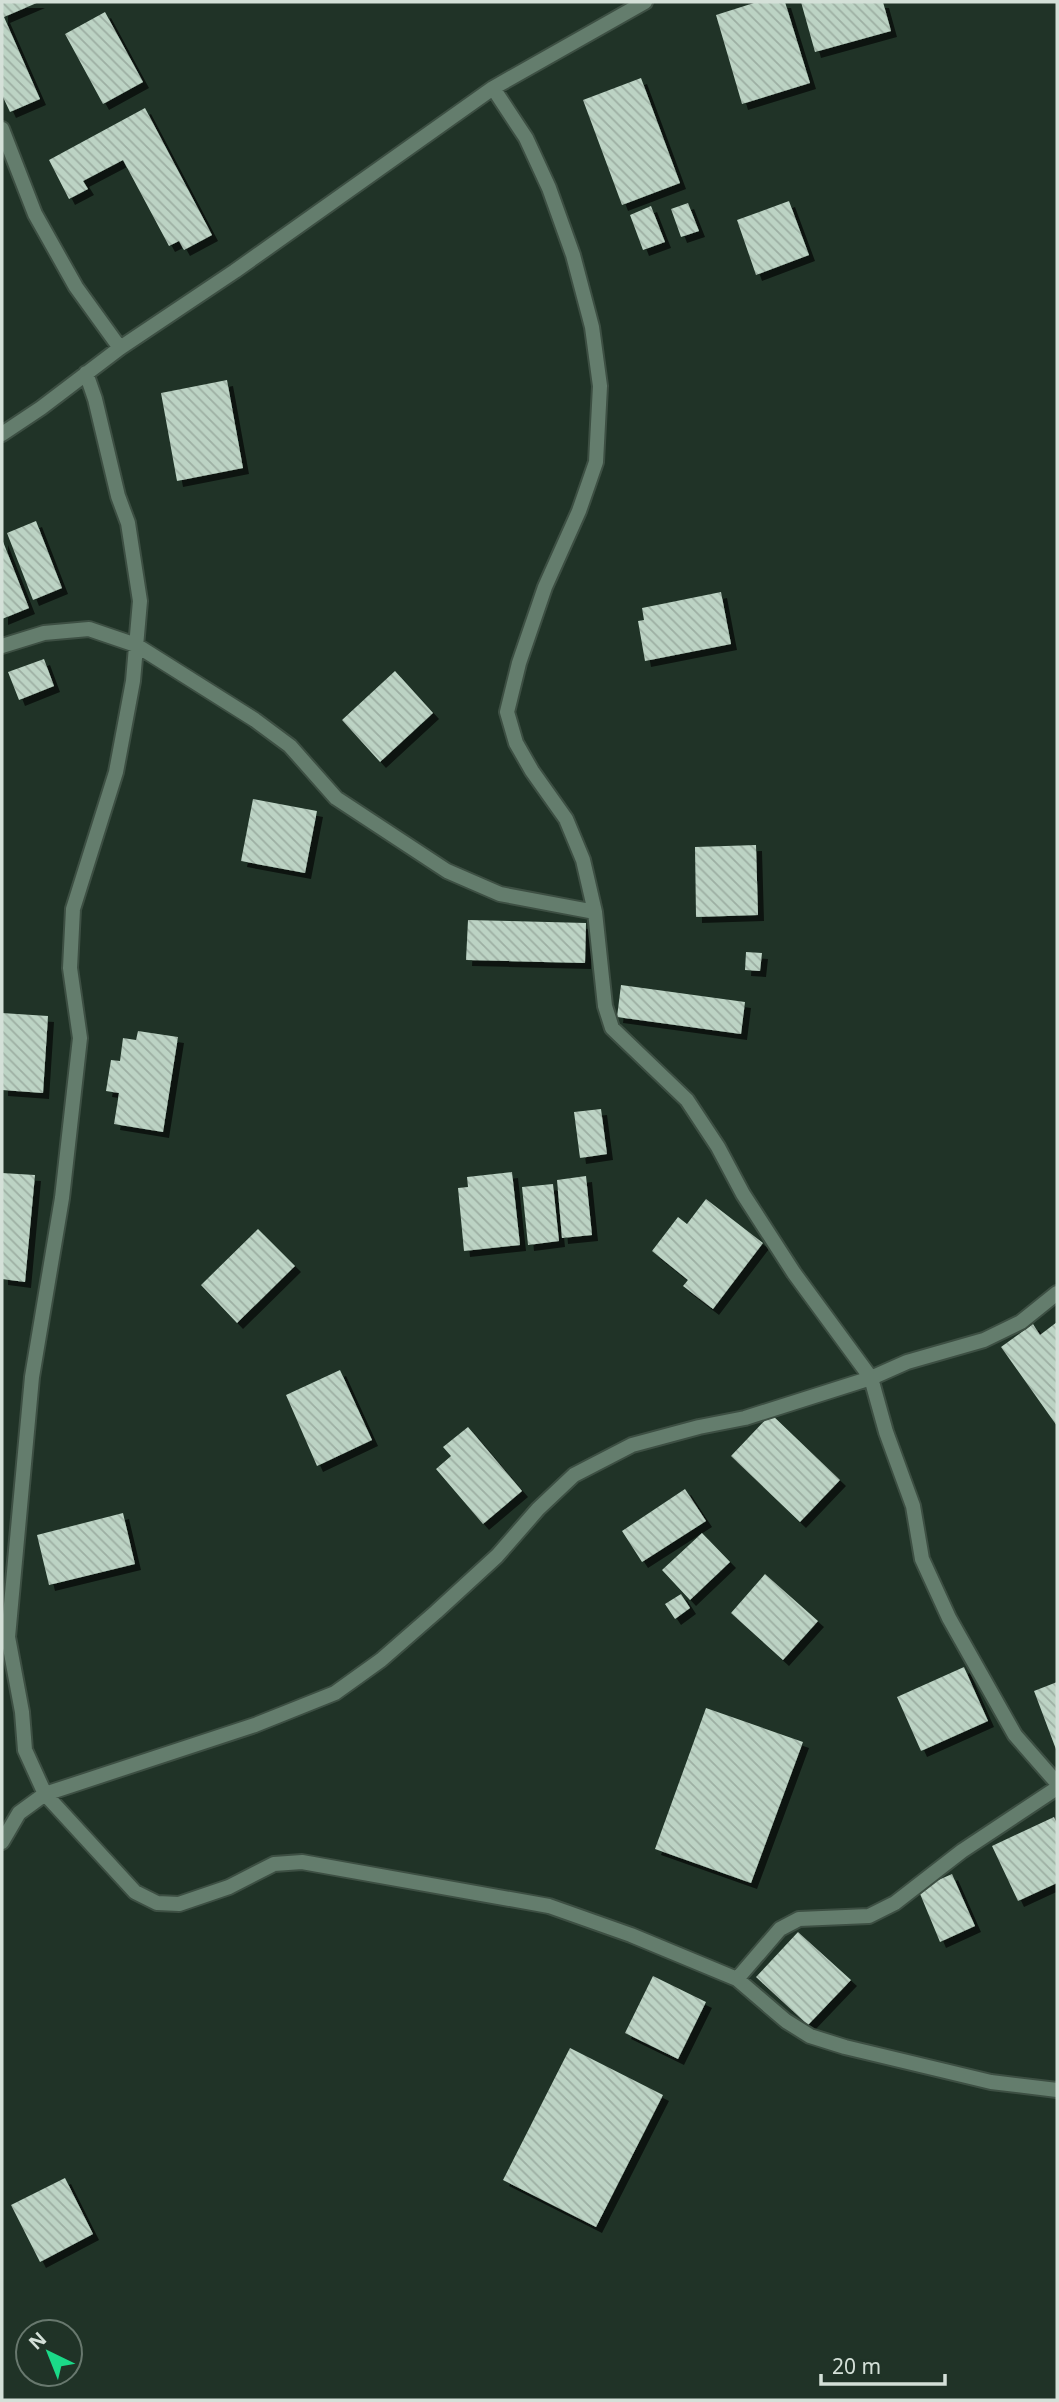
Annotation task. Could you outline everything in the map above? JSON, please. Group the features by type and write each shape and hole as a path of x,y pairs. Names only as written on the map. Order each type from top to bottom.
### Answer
{"street":[{"path":"2,434 120,348 235,271 493,88 645,2"},
{"path":"493,88 526,138 550,188 573,255 592,327 600,386 596,462 579,511 545,587 507,712 516,743 566,819 583,860 595,912 605,1006 612,1028 687,1100 794,1273 871,1378 886,1432 913,1506 922,1559 949,1618 1016,1735 1057,1786 962,1851 895,1903 869,1916 799,1919 780,1929 737,1979"},
{"path":"2,129 35,214 76,287 120,348"},
{"path":"86,373 95,399 118,496 128,523 140,601 132,681 116,772 73,909 70,968 80,1038 62,1198 32,1377 8,1637 22,1712 25,1750 45,1794 135,1892 157,1903 179,1904 229,1887 274,1864 302,1862 549,1906 631,1935 737,1979 786,2021 810,2036 991,2082 1057,2090"},
{"path":"2,646 44,634 89,629 136,645 255,720 290,746 336,798 447,871 500,894 595,912"},
{"path":"2,1842 19,1813 45,1794 255,1725 335,1693 381,1660 436,1612 497,1556 538,1509 574,1475 632,1445 745,1418 871,1378 908,1362 984,1340 1021,1322 1057,1293"}],"building":[{"path":"2,2 39,2 4,17 40,99 10,112 2,95"},
{"path":"757,2 785,2 810,83 742,104 716,15"},
{"path":"801,2 883,2 891,31 815,52"},
{"path":"105,12 143,82 103,104 65,34"},
{"path":"641,78 680,183 622,205 583,100"},
{"path":"145,108 212,235 184,250 179,241 169,246 123,160 83,181 88,189 69,199 49,160"},
{"path":"789,201 809,255 756,275 737,220"},
{"path":"688,203 699,231 681,237 671,209"},
{"path":"651,206 665,242 643,250 630,215"},
{"path":"227,380 243,468 177,481 161,393"},
{"path":"36,521 62,588 33,600 7,533"},
{"path":"2,539 29,608 2,619"},
{"path":"721,592 731,644 645,661 638,621 644,620 642,608"},
{"path":"44,659 54,686 19,700 8,672"},
{"path":"395,671 433,713 380,762 342,720"},
{"path":"253,799 317,811 305,873 241,861"},
{"path":"756,845 758,915 696,917 695,847"},
{"path":"468,920 586,923 585,963 466,960"},
{"path":"746,952 762,953 760,971 745,970"},
{"path":"621,985 745,1002 741,1034 617,1017"},
{"path":"2,1013 48,1016 43,1093 2,1090"},
{"path":"138,1031 178,1037 163,1132 114,1124 119,1093 106,1091 111,1060 120,1061 123,1038 136,1040"},
{"path":"601,1109 607,1154 580,1158 574,1112"},
{"path":"512,1172 520,1245 464,1251 458,1188 468,1187 467,1177"},
{"path":"2,1173 35,1175 25,1282 2,1279"},
{"path":"586,1176 592,1235 562,1238 557,1180"},
{"path":"553,1184 559,1241 528,1245 522,1187"},
{"path":"706,1199 763,1243 713,1309 683,1286 688,1280 652,1251 678,1217 687,1224"},
{"path":"258,1229 295,1266 237,1323 201,1285"},
{"path":"1057,1322 1057,1426 1001,1347 1033,1324 1040,1335"},
{"path":"340,1370 372,1440 317,1466 286,1395"},
{"path":"771,1414 840,1480 800,1522 731,1456"},
{"path":"468,1427 522,1491 483,1524 436,1469 451,1456 443,1447"},
{"path":"685,1489 706,1521 642,1562 622,1531"},
{"path":"123,1513 135,1564 49,1585 37,1535"},
{"path":"702,1533 730,1562 690,1600 662,1570"},
{"path":"765,1574 818,1621 783,1660 731,1613"},
{"path":"681,1594 690,1608 675,1619 665,1604"},
{"path":"964,1667 988,1721 921,1751 897,1697"},
{"path":"1057,1682 1057,1752 1034,1691"},
{"path":"706,1708 803,1742 751,1883 655,1849"},
{"path":"1054,1817 1057,1824 1057,1883 1018,1901 992,1846"},
{"path":"952,1874 975,1926 940,1942 918,1889"},
{"path":"798,1932 851,1980 808,2025 756,1977"},
{"path":"653,1976 706,2002 678,2059 625,2033"},
{"path":"570,2048 663,2095 596,2227 503,2180"},
{"path":"65,2178 93,2234 40,2262 11,2205"}]}
